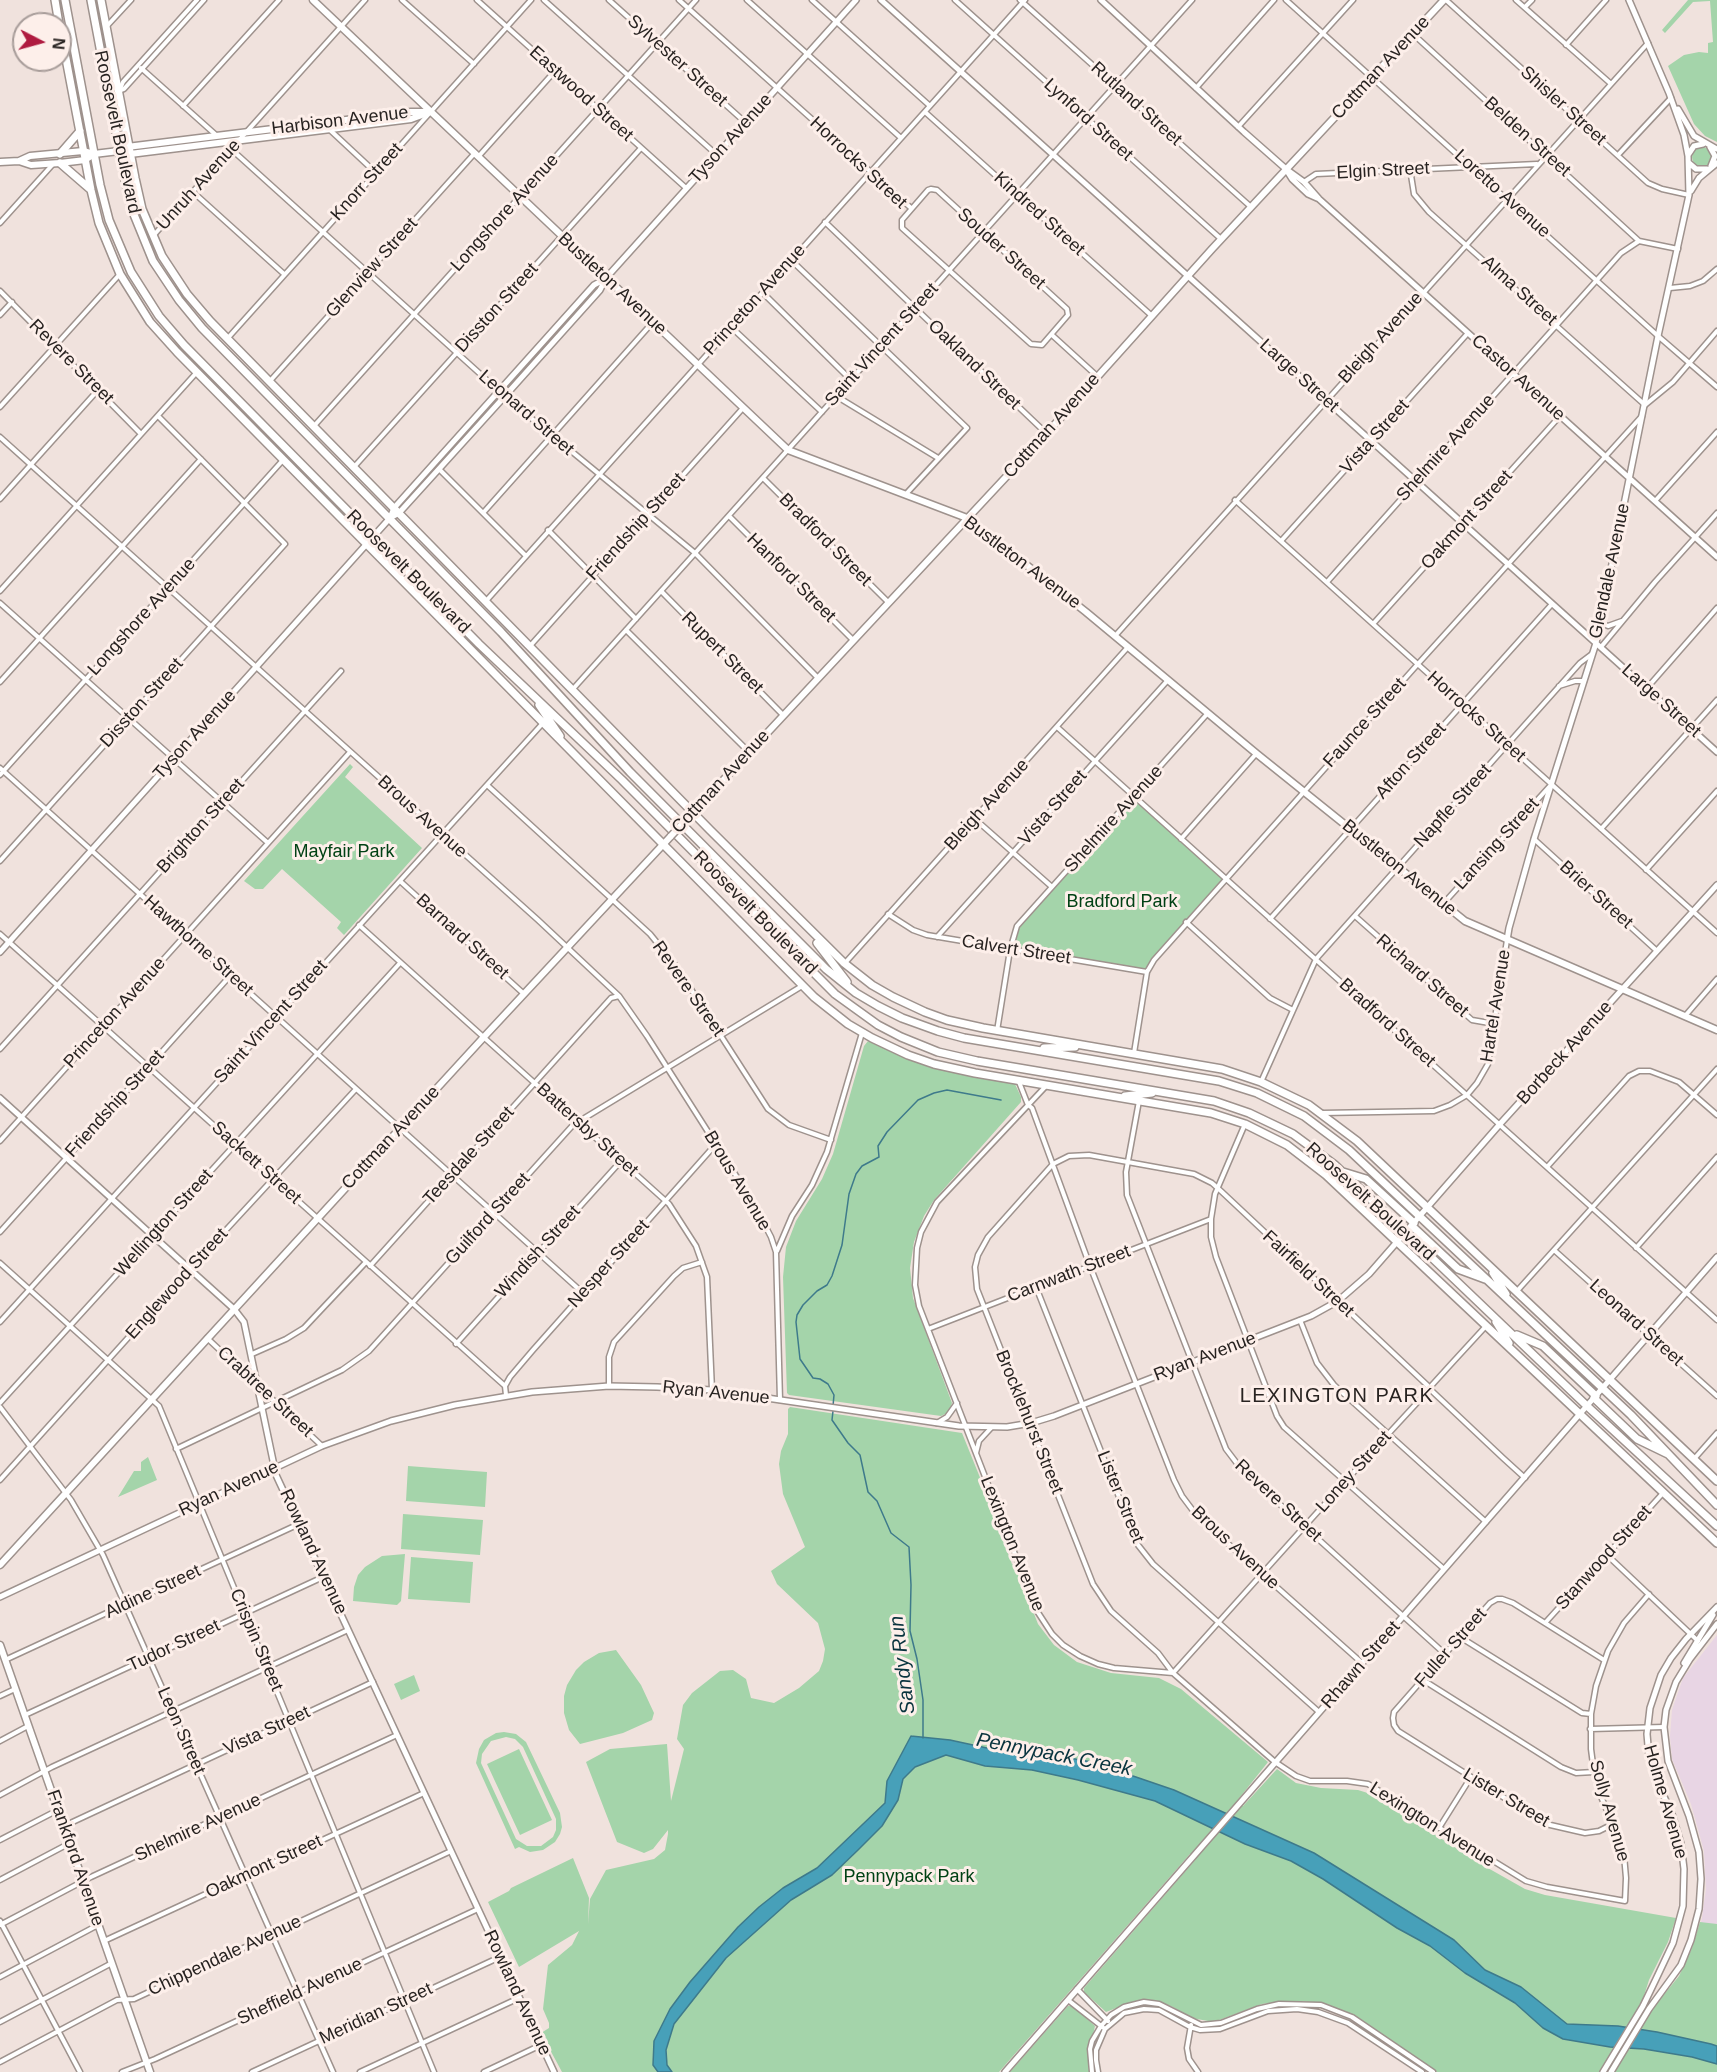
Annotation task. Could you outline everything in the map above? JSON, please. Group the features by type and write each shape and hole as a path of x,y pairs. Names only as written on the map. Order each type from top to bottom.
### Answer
{"highway":[{"name":"Roosevelt Boulevard","path":"65,0 94,154 112,230 131,272 151,305 184,345 373,537 533,696 622,780 825,984 867,1018 901,1037 950,1055 1214,1101 1260,1117 1304,1141 1341,1171 1587,1406 1717,1526"},
{"name":"Roosevelt Boulevard","path":"91,0 130,203 159,271 179,300 202,328 525,656 657,799 816,960 856,993 890,1012 926,1027 964,1038 1212,1079 1263,1095 1292,1110 1327,1132 1419,1216 1649,1431 1717,1504"},
{"name":"Roosevelt Boulevard","path":"101,0 142,209 168,266 187,294 227,339 807,929 844,963 882,991 914,1008 947,1020 997,1031 1207,1066 1261,1082 1298,1099 1321,1113 1357,1141 1717,1481"},
{"path":"71,88 73,42"},
{"name":"Roosevelt Boulevard","path":"68,72 91,190 103,234 120,274 150,322 283,460 824,1006 862,1032 895,1050 934,1064 1211,1113 1245,1124 1281,1142 1312,1162 1717,1543"},
{"path":"60,154 80,131"},
{"path":"57,163 91,190"},
{"path":"431,560 486,601"},
{"path":"533,696 566,746"},
{"path":"807,929 856,993"},
{"path":"1030,1049 1089,1046"},
{"path":"1116,1097 1162,1092"},
{"path":"1341,1171 1366,1179 1458,1269 1487,1280"},
{"path":"1489,1265 1510,1302"},
{"path":"1492,1314 1514,1351"},
{"path":"1509,1331 1543,1346 1641,1442 1675,1460"}],"main road":[{"name":"Bustleton Avenue","path":"313,0 788,450 967,518 1169,679 1257,754 1465,921 1717,1030"},
{"name":"Cottman Avenue","path":"0,1565 483,1038 1047,433 1251,207 1445,0"},
{"name":"Harbison Avenue","path":"129,150 247,132 411,112 430,112"},
{"name":"Harbison Avenue","path":"0,162 20,161 30,156 83,151 94,154 240,140 409,120 430,112"},
{"name":"Harbison Avenue","path":"20,161 30,165 57,163 85,160 94,154"},
{"name":"Frankford Avenue","path":"1,1649 150,2072"}],"street":[{"path":"106,27 131,0"},
{"path":"193,9 197,0"},
{"path":"118,92 193,9 204,0"},
{"path":"183,106 279,0"},
{"name":"Unruh Avenue","path":"153,237 365,0"},
{"path":"402,0 474,64"},
{"name":"Eastwood Street","path":"477,0 687,188"},
{"name":"Knorr Street","path":"227,339 531,0"},
{"path":"544,0 717,155"},
{"name":"Sylvester Street","path":"609,0 746,123"},
{"name":"Horrocks Street","path":"679,0 911,208 902,220 902,228 1031,344 1042,345 1052,335"},
{"name":"Longshore Avenue","path":"314,426 696,0"},
{"path":"747,0 901,138"},
{"path":"812,0 930,106"},
{"name":"Tyson Avenue","path":"0,952 396,510 447,454 505,396 600,290 606,278 856,0"},
{"name":"Large Street","path":"881,0 1717,752"},
{"name":"Lynford Street","path":"955,0 1222,239"},
{"name":"Saint Vincent Street","path":"573,689 1192,0"},
{"path":"1196,88 1274,0"},
{"name":"Loretto Avenue","path":"1286,0 1717,387"},
{"path":"1238,127 1353,0"},
{"name":"Shisler Street","path":"1445,0 1654,187 1689,195"},
{"path":"1516,0 1610,84"},
{"path":"1525,7 1532,0"},
{"path":"1566,45 1606,0"},
{"name":"Glendale Avenue","path":"1507,940 1534,839 1596,643 1689,195 1688,158 1683,135 1671,98 1629,0"},
{"name":"Princeton Avenue","path":"486,601 1023,1"},
{"name":"Rutland Street","path":"1023,1 1251,207"},
{"name":"Castor Avenue","path":"1105,1 1238,127 1312,189 1319,199 1717,556"},
{"name":"Belden Street","path":"1413,34 1640,241"},
{"name":"Bleigh Avenue","path":"1114,636 1648,42"},
{"path":"140,67 216,136"},
{"name":"Glenview Street","path":"270,382 555,71"},
{"path":"1618,155 1671,98"},
{"name":"Glendale Avenue","path":"1671,98 1691,131 1706,144"},
{"name":"Kindred Street","path":"925,112 1152,317"},
{"path":"323,123 375,172"},
{"path":"1717,149 1706,144 1694,146 1688,158 1696,169 1710,167 1717,162"},
{"path":"1706,144 1714,154 1710,167"},
{"name":"Disston Street","path":"354,467 641,148"},
{"name":"Leonard Street","path":"231,149 499,391 695,553 818,678"},
{"path":"0,223 57,163"},
{"name":"Elgin Street","path":"1304,182 1316,174 1537,164"},
{"name":"Glendale Avenue","path":"1689,195 1696,181 1710,167"},
{"name":"Castor Avenue","path":"1286,169 1292,179 1308,194 1319,199"},
{"name":"Alma Street","path":"1410,169 1411,186 1417,198 1645,405"},
{"name":"Souder Street","path":"911,208 928,190 934,189 983,232 1067,309 1068,315 1052,335"},
{"path":"193,192 284,274"},
{"name":"Oakland Street","path":"825,222 1047,433"},
{"path":"1640,241 1678,249"},
{"name":"Shelmire Avenue","path":"1327,582 1621,253 1640,241"},
{"path":"791,260 967,428 906,494"},
{"path":"1670,288 1690,286 1703,281 1717,268"},
{"path":"0,407 120,274"},
{"name":"Tyson Avenue","path":"396,510 439,469 447,454 499,391 594,285 606,278"},
{"name":"Revere Street","path":"0,291 141,434"},
{"path":"763,293 851,380"},
{"path":"0,315 12,302"},
{"path":"483,513 653,322"},
{"path":"731,327 822,412"},
{"path":"1645,405 1672,382 1717,331"},
{"name":"Vista Street","path":"1281,541 1468,333"},
{"path":"1052,335 1097,376"},
{"path":"0,591 197,372"},
{"path":"0,499 98,390"},
{"path":"836,396 938,458"},
{"name":"Friendship Street","path":"530,646 743,408"},
{"path":"158,416 244,503"},
{"name":"Oakmont Street","path":"1373,624 1560,416"},
{"name":"Faunce Street","path":"1134,1053 1148,972 1154,960 1642,416"},
{"path":"1655,501 1717,432"},
{"name":"Brous Avenue","path":"0,437 619,996 756,1208 776,1252"},
{"path":"0,682 201,459"},
{"name":"Longshore Avenue","path":"1,771 86,680 283,460"},
{"path":"439,469 526,556"},
{"name":"Bradford Street","path":"763,478 888,602"},
{"name":"Horrocks Street","path":"1235,500 1717,933"},
{"name":"Disston Street","path":"0,861 285,544 244,503"},
{"path":"1601,647 1717,513"},
{"name":"Hanford Street","path":"729,516 853,640"},
{"path":"548,530 636,619"},
{"name":"Rupert Street","path":"661,591 783,715"},
{"path":"0,603 268,843"},
{"name":"Afton Street","path":"1270,919 1552,604"},
{"path":"1647,688 1717,608"},
{"path":"1600,623 1608,626 1622,621"},
{"path":"626,630 749,752"},
{"name":"Bleigh Avenue","path":"844,963 1128,647"},
{"name":"Napfle Street","path":"1261,1082 1316,959 1508,746 1558,687 1580,663 1593,653"},
{"name":"Brighton Street","path":"0,1049 341,671"},
{"name":"Vista Street","path":"938,937 1169,679"},
{"path":"1558,687 1575,681 1584,681"},
{"path":"1601,829 1717,700"},
{"name":"Shelmire Avenue","path":"997,1031 1010,950 1017,926 1209,712"},
{"name":"Saint Vincent Street","path":"0,1322 543,723"},
{"name":"Bradford Street","path":"1057,727 1717,1320"},
{"name":"Princeton Avenue","path":"0,1141 350,752"},
{"path":"1181,839 1257,754"},
{"name":"Hawthorne Street","path":"1,771 92,850 583,1293"},
{"name":"Revere Street","path":"487,784 650,934 676,966 768,1109 789,1125 831,1140"},
{"name":"Lansing Street","path":"1443,904 1551,784"},
{"path":"1646,870 1717,791"},
{"path":"975,819 1052,886"},
{"name":"Brier Street","path":"1534,839 1657,951"},
{"name":"Barnard Street","path":"400,881 524,994"},
{"name":"Borbeck Avenue","path":"1413,1224 1500,1124 1717,885"},
{"name":"Calvert Street","path":"888,914 913,930 938,937 1148,972"},
{"name":"Richard Street","path":"1354,916 1472,1020 1495,1024"},
{"path":"1186,922 1270,998 1293,1010"},
{"name":"Battersby Street","path":"359,925 665,1201 687,1230 702,1262 708,1286 712,1390"},
{"name":"Sackett Street","path":"0,934 505,1386"},
{"name":"Hartel Avenue","path":"1321,1113 1434,1111 1467,1095 1488,1064 1507,940"},
{"name":"Wellington Street","path":"0,1405 400,963"},
{"name":"Friendship Street","path":"0,1232 230,976"},
{"path":"1685,1016 1717,979"},
{"name":"Guilford Street","path":"176,1449 342,1370 369,1351 577,1122 802,986"},
{"name":"Teesdale Street","path":"252,1354 286,1340 304,1328 452,1175 611,998 619,996"},
{"path":"780,1400 776,1252 792,1216 822,1165 862,1032"},
{"path":"1517,1292 1717,1069"},
{"path":"1547,1167 1629,1076 1639,1071 1650,1071 1679,1083 1717,1115"},
{"path":"1018,1080 1028,1106"},
{"name":"Lexington Avenue","path":"1046,1085 937,1202 921,1232 917,1248 915,1285 919,1306 1037,1611 1052,1634 1080,1656 1098,1664 1114,1668 1173,1673 1275,1762 1296,1776 1310,1781 1347,1781 1368,1784 1526,1881 1547,1887 1625,1900"},
{"name":"Englewood Street","path":"0,1480 356,1089"},
{"name":"Rowland Avenue","path":"0,1098 234,1309 247,1328 276,1475 554,2072"},
{"name":"Revere Street","path":"1140,1101 1125,1177 1127,1195 1229,1454 1242,1470 1445,1654"},
{"name":"Brous Avenue","path":"1028,1106 1032,1108 1090,1266 1182,1496 1197,1516 1362,1663"},
{"path":"1245,1124 1217,1188 1211,1219 1213,1247 1280,1422 1444,1569"},
{"name":"Nesper Street","path":"505,1386 510,1377 583,1293 716,1144"},
{"name":"Fairfield Street","path":"1053,1164 1069,1156 1082,1154 1187,1172 1201,1177 1217,1188 1525,1478"},
{"path":"1636,1248 1717,1158"},
{"name":"Windish Street","path":"456,1344 621,1161"},
{"name":"Brocklehurst Street","path":"1053,1164 982,1246 975,1267 977,1289 1093,1584 1111,1611 1158,1653 1173,1673"},
{"name":"Carnwath Street","path":"928,1329 1211,1219"},
{"name":"Ryan Avenue","path":"0,1597 322,1446 391,1421 506,1395 609,1386 712,1390 937,1423 991,1428 1031,1424 1300,1320 1338,1301 1369,1274 1413,1224"},
{"name":"Leonard Street","path":"1554,1250 1717,1396"},
{"name":"Rhawn Street","path":"1005,2072 1717,1257"},
{"path":"609,1386 609,1357 614,1342 674,1276 683,1268 702,1262"},
{"name":"Crispin Street","path":"0,1263 159,1406 435,2072"},
{"name":"Lister Street","path":"1036,1287 1138,1545 1153,1564 1319,1712"},
{"path":"1300,1320 1317,1363 1340,1392 1486,1522"},
{"name":"Loney Street","path":"1173,1673 1486,1326"},
{"name":"Crabtree Street","path":"207,1338 322,1446"},
{"path":"505,1386 506,1395"},
{"path":"937,1423 947,1417 957,1402"},
{"name":"Leon Street","path":"0,1405 66,1494 100,1550 333,2072"},
{"path":"976,1454 979,1441 991,1428"},
{"path":"1694,1459 1717,1433"},
{"name":"Stanwood Street","path":"1545,1623 1663,1493"},
{"name":"Aldine Street","path":"5,1660 300,1524"},
{"path":"1607,1555 1702,1645"},
{"name":"Tudor Street","path":"25,1715 324,1577"},
{"name":"Solly Avenue","path":"1625,1900 1626,1867 1621,1845 1602,1799 1594,1772 1591,1714 1604,1660 1624,1623 1649,1594"},
{"name":"Fuller Street","path":"1398,1708 1490,1603 1502,1599 1509,1601 1545,1623"},
{"path":"1680,1674 1689,1652 1717,1607"},
{"name":"Holme Avenue","path":"1603,2072 1613,2063 1646,2007 1673,1943 1682,1911 1684,1888 1681,1844 1672,1814 1652,1767 1647,1728 1650,1708 1661,1675 1676,1650 1717,1607"},
{"path":"1545,1623 1604,1660"},
{"name":"Holme Avenue","path":"1646,2007 1681,1965 1692,1940 1699,1909 1701,1879 1699,1852 1692,1825 1668,1761 1664,1727 1670,1697 1680,1674 1717,1624"},
{"path":"0,1795 45,1771 348,1630"},
{"path":"1460,1637 1582,1713 1591,1714"},
{"path":"1423,1680 1561,1767 1576,1773 1594,1772"},
{"name":"Vista Street","path":"64,1826 373,1682"},
{"path":"0,1696 15,1689"},
{"name":"Lister Street","path":"1398,1708 1393,1718 1398,1731 1546,1824 1586,1833 1599,1831 1613,1824"},
{"path":"0,1741 28,1726"},
{"path":"1590,1729 1664,1727"},
{"name":"Shelmire Avenue","path":"1,1924 83,1881 398,1735"},
{"path":"1439,1828 1471,1777"},
{"name":"Oakmont Street","path":"104,1941 424,1793"},
{"path":"0,1840 58,1810"},
{"path":"0,1880 70,1843"},
{"name":"Chippendale Avenue","path":"0,2062 117,2000 134,1999 451,1851"},
{"name":"Sheffield Avenue","path":"122,2072 147,2063 478,1909"},
{"path":"1,1924 80,2072"},
{"path":"0,1977 99,1925"},
{"name":"Meridian Street","path":"252,2072 500,1957"},
{"path":"0,2022 112,1963"},
{"path":"1077,1989 1109,2021"},
{"path":"360,2072 519,1998"},
{"path":"1068,1999 1103,2027"},
{"path":"1092,2072 1090,2049 1092,2041 1124,2007 1144,2002 1160,2004 1201,2025 1221,2023 1276,2004 1305,2003 1337,2010 1432,2072"},
{"path":"1276,2004 1277,2010"},
{"path":"1109,2021 1132,2010 1152,2009 1166,2013 1200,2030 1220,2029 1256,2014 1277,2010 1304,2009 1334,2016 1422,2072"},
{"path":"1192,2022 1187,2048 1190,2059 1198,2072"},
{"path":"1098,2072 1096,2050 1103,2027"},
{"path":"1373,2039 1376,2034"},
{"path":"484,2072 542,2045"},
{"name":"Holme Avenue","path":"1611,2072 1613,2063"}],"shaded area":[{"path":"1717,1635 1717,1946 1697,1940 1706,1889 1704,1851 1691,1804 1672,1759 1670,1736 1672,1710 1683,1678"}],"green space":[{"path":"1688,0 1717,0 1717,142 1705,136 1694,124 1668,66 1684,55 1708,53 1708,43 1713,42 1710,1 1693,2 1665,33 1662,30"},
{"path":"1702,147 1709,150 1712,157 1709,164 1702,167 1695,164 1692,157 1695,150"},
{"name":"Mayfair Park","path":"350,764 353,767 345,777 422,848 344,935 337,928 341,922 282,869 263,889 255,889 244,881"},
{"name":"Bradford Park","path":"1135,797 1226,878 1154,960 1147,972 1010,950 1017,926"},
{"path":"868,1041 901,1056 945,1071 1015,1084 1021,1097 1021,1102 934,1200 924,1216 914,1242 910,1268 913,1298 952,1403 949,1412 941,1416 787,1393 783,1277 786,1247 796,1221 822,1179 833,1154 864,1046"},
{"name":"Pennypack Park","path":"790,1407 962,1433 1002,1532 1000,1532 1012,1564 1015,1565 1038,1624 1054,1645 1077,1662 1111,1673 1159,1678 1181,1689 1268,1762 1237,1801 1243,1806 1277,1769 1296,1783 1321,1788 1358,1790 1374,1795 1479,1863 1525,1889 1545,1895 1676,1918 1643,1999 1653,2008 1679,1976 1692,1948 1700,1922 1717,1924 1717,2072 1609,2072 1604,2066 1600,2072 1437,2072 1347,2012 1326,2005 1302,2001 1262,2004 1214,2022 1191,2018 1155,2000 1132,2002 1106,2012 1084,1992 1084,1988 1196,1859 1190,1854 999,2072 562,2072 541,2033 549,2028 543,2009 548,1965 572,1945 579,1931 519,1967 488,1902 511,1888 573,1858 589,1898 588,1924 590,1899 606,1870 654,1859 665,1850 668,1830 653,1849 644,1853 617,1842 586,1762 610,1749 667,1744 671,1801 684,1749 677,1739 683,1705 692,1693 720,1671 733,1670 746,1679 751,1698 774,1703 799,1688 819,1671 825,1649 818,1623 777,1584 771,1571 805,1547 783,1494 779,1464 781,1451 788,1434 788,1409"},
{"path":"148,1457 157,1480 118,1497 134,1471 141,1471 141,1462"},
{"path":"408,1466 487,1472 485,1507 406,1501"},
{"path":"403,1514 483,1520 480,1555 401,1549"},
{"path":"405,1554 401,1601 397,1605 353,1601 358,1575 365,1567 382,1556"},
{"path":"411,1557 473,1562 470,1603 408,1599"},
{"path":"616,1650 641,1685 654,1713 652,1720 623,1733 580,1744 569,1730 564,1713 564,1696 567,1685 584,1662 599,1653"},
{"path":"414,1675 420,1691 401,1700 394,1684"},
{"path":"496,1733 516,1734 526,1742 560,1813 562,1827 560,1834 555,1842 543,1850 530,1852 519,1847 515,1849 476,1763 484,1740","holes":["506,1737 515,1739 523,1747 556,1819 556,1830 553,1837 541,1846 527,1846 516,1839 481,1763 482,1754 491,1741"]},
{"path":"519,1749 552,1820 520,1835 487,1764"},
{"path":"1068,2006 1073,2006 1095,2026 1088,2058 1089,2072 1010,2072"}],"water":[{"path":"911,1736 1114,1766 1133,1776 1174,1790 1314,1853 1454,1940 1485,1970 1521,1987 1567,2024 1618,2026 1711,2044 1717,2046 1717,2064 1692,2057 1644,2049 1610,2047 1563,2039 1543,2028 1515,2003 1465,1973 1430,1946 1397,1928 1323,1879 1291,1861 1245,1844 1155,1801 1078,1780 1032,1770 985,1766 946,1755 915,1767 903,1779 898,1800 882,1826 832,1875 791,1900 726,1958 674,2024 666,2050 667,2065 672,2072 658,2072 653,2065 654,2041 670,2009 690,1982 738,1927 759,1907 783,1888 817,1868 885,1803 887,1781"}],"waterway":[{"name":"Sandy Run","path":"833,1406 834,1395 828,1384 813,1378 800,1359 796,1322 803,1305 827,1285 832,1276 842,1245 849,1194 856,1174 862,1166 879,1157 878,1146 887,1132 918,1100 947,1090 1001,1100"},
{"name":"Sandy Run","path":"833,1411 832,1420 848,1443 860,1455 868,1492 877,1501 891,1533 909,1547 910,1631 923,1700 923,1738"}],"district":[{"name":"LEXINGTON PARK","path":"1337,1396"}],"water label":[{"name":"Pennypack Creek","path":"1054,1755"}]}
